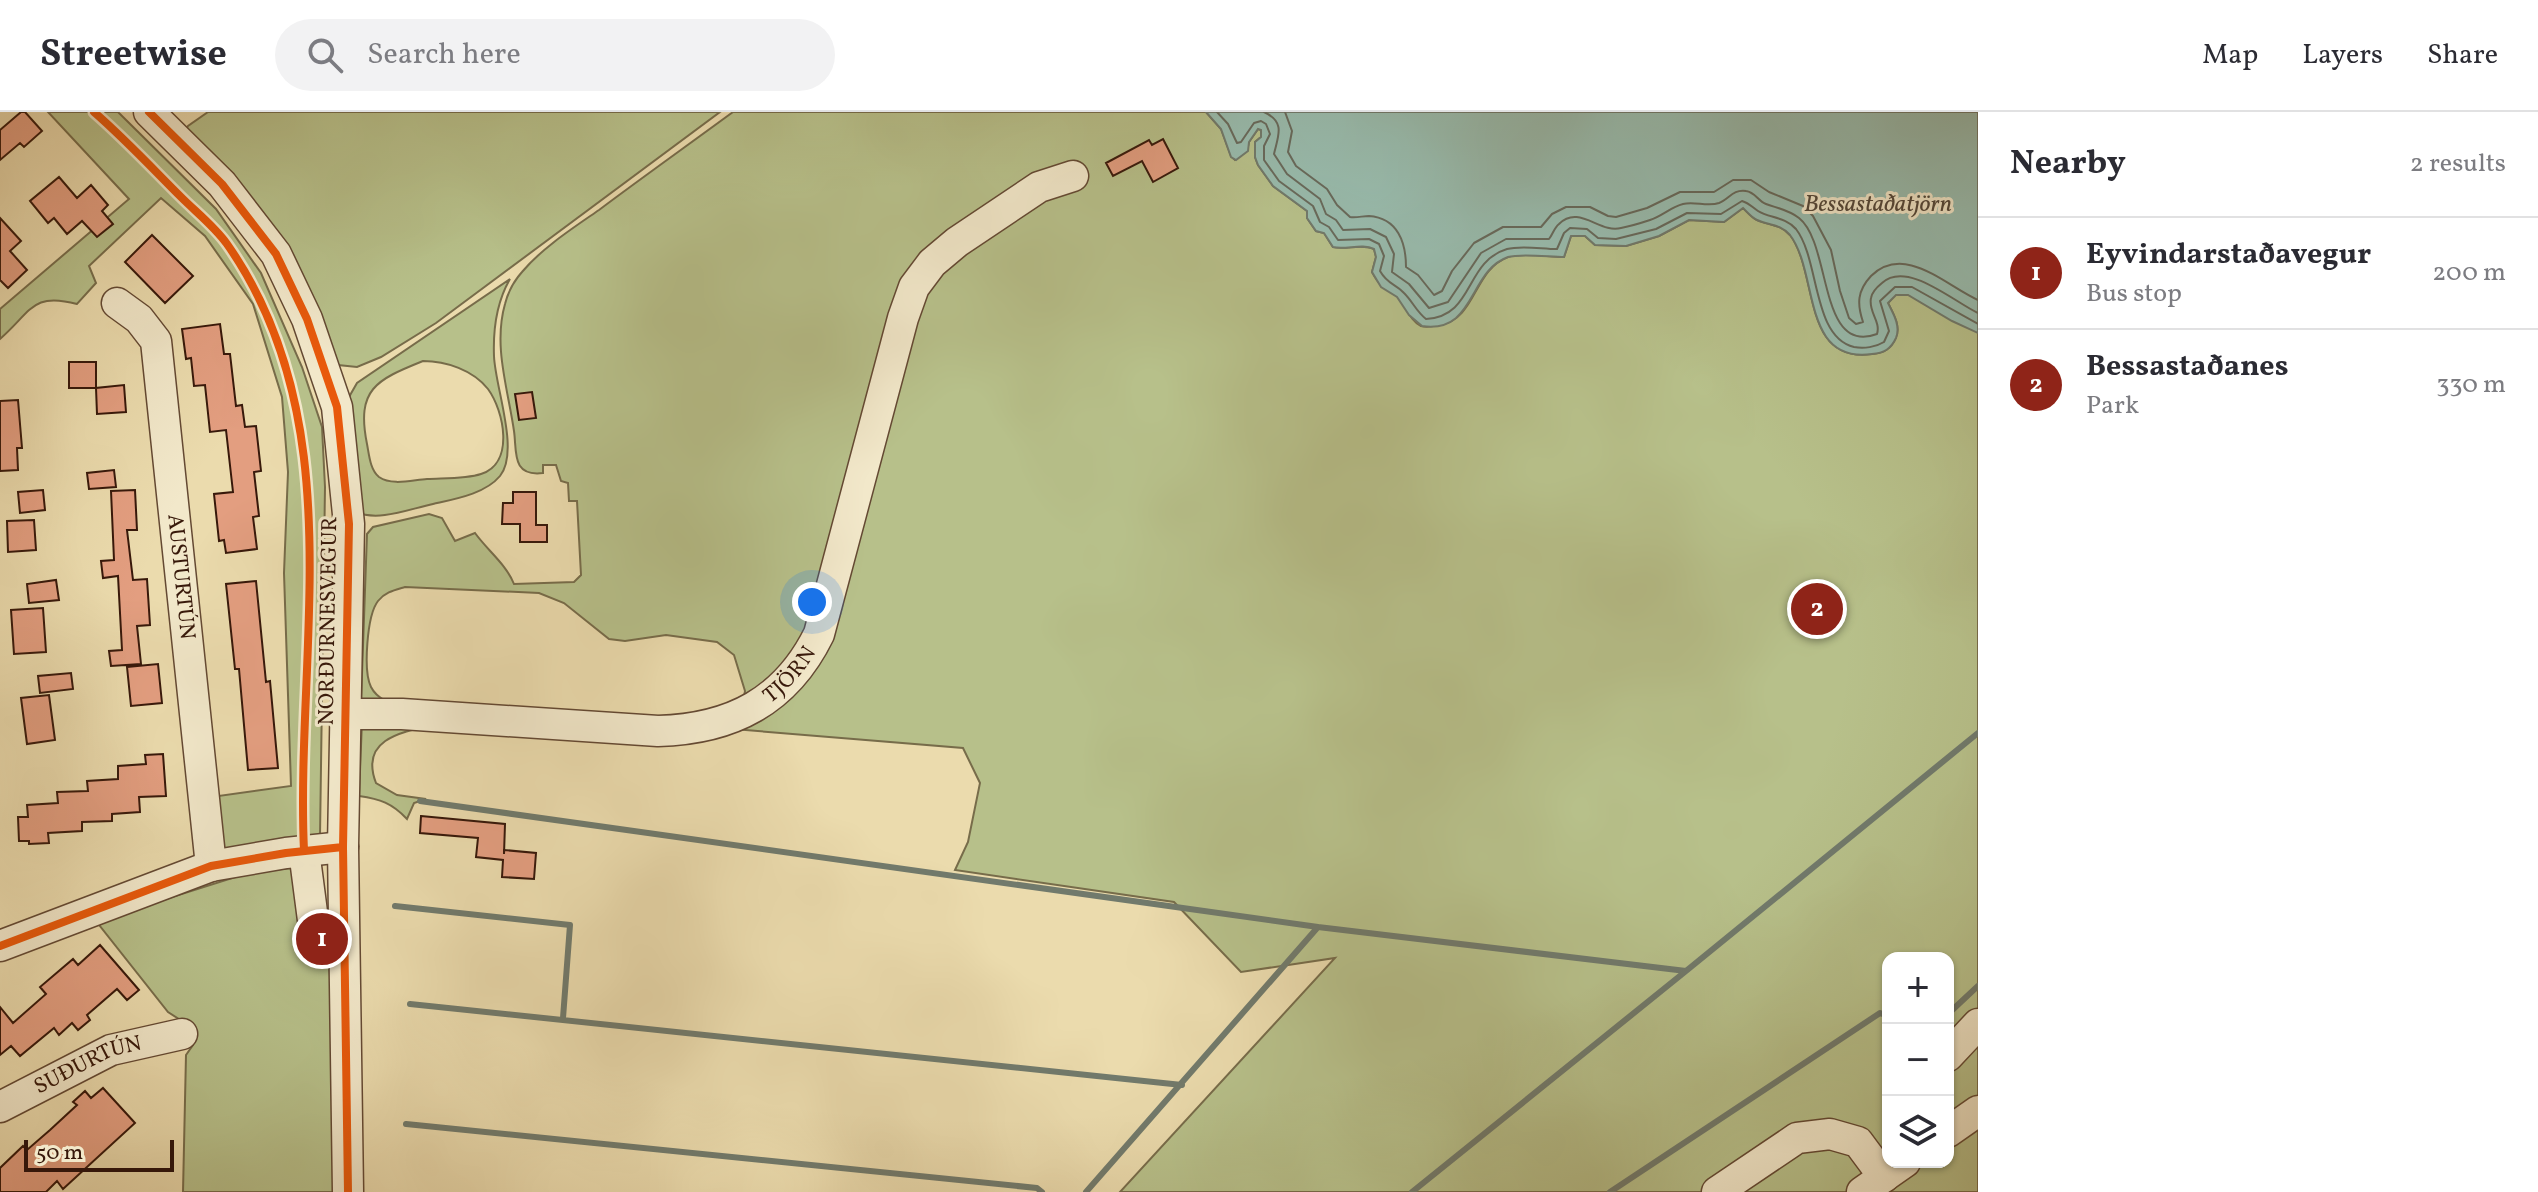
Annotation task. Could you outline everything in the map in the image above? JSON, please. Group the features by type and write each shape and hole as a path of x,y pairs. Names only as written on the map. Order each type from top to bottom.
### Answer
{"street":[{"name":"NORÐURNESVEGUR","path":"149,112 222,184 276,254 307,319 337,407 348,498 343,847 348,1192"},
{"name":"TJÖRN","path":"345,714 402,714 658,731 692,730 718,725 774,693 797,672 819,634 903,318 914,287 932,263 957,242 1039,187 1073,176"},
{"name":"AUSTURTÚN","path":"117,303 139,319 156,341 211,866"},
{"path":"2,936 211,866 343,847"},
{"path":"304,851 313,920 344,959"},
{"path":"1954,1050 1978,1024"},
{"name":"SUÐURTÚN","path":"0,1107 111,1050 182,1034"},
{"path":"1954,1128 1978,1111"},
{"path":"1717,1192 1797,1138 1830,1134 1858,1142 1884,1177"}],"green space":[{"path":"48,112 118,112 216,209 261,273 302,367 322,427 325,487 320,836 217,856 211,797 291,786 284,573 288,472 282,397 253,304 205,236 161,198 89,266 96,283 77,304 50,300 41,302 0,339 0,309 129,199"},
{"path":"208,112 720,112 436,323 381,357 357,367 338,365 184,133 188,126"},
{"path":"733,112 1206,112 1221,129 1235,160 1247,151 1249,142 1258,129 1261,130 1261,137 1255,142 1255,157 1273,186 1307,211 1307,218 1316,231 1324,233 1333,247 1374,249 1376,257 1372,272 1375,278 1398,297 1414,320 1426,327 1452,321 1469,304 1488,272 1508,257 1564,257 1571,236 1585,236 1595,245 1626,246 1659,236 1689,220 1724,222 1743,208 1755,219 1779,227 1790,235 1799,251 1822,331 1833,345 1849,353 1872,354 1887,350 1896,337 1897,324 1888,303 1896,294 1908,294 1933,309 1978,260 1978,1192 1120,1192 1335,958 1241,972 1174,902 955,870 968,842 980,783 963,748 733,729 784,695 815,657 829,622 917,291 975,226 936,256 911,289 898,321 823,611 801,656 772,686 742,707 745,691 734,655 717,642 666,635 625,641 609,639 564,603 539,593 405,587 387,593 374,608 367,656 369,679 374,692 387,702 408,709 374,708 361,702 367,534 373,527 429,514 442,518 455,541 475,533 502,564 514,584 574,582 581,575 577,501 569,501 568,483 561,481 556,465 543,465 543,473 525,471 521,467 516,454 501,352 500,336 506,300 519,275 548,247"},
{"path":"510,279 499,307 494,346 508,451 506,465 494,482 460,498 394,514 374,516 356,512 345,404 357,383","holes":["423,361 467,372 488,389 502,423 499,459 492,468 475,476 402,482 384,480 376,474 369,457 364,425 367,399 373,389 393,374"]},
{"path":"362,721 442,723 390,738 380,745 374,755 372,767 376,783 397,795 426,799 414,803 407,819 385,803 359,796"},
{"path":"291,868 327,953 332,974 337,1192 183,1192 186,1055 193,1045 192,1035 185,1023 168,1012 96,921 248,873"}],"water":[{"name":"Bessastaðatjörn","path":"1206,112 1978,112 1978,333 1908,295 1896,295 1888,303 1898,329 1889,348 1876,353 1849,353 1833,345 1822,331 1799,251 1790,235 1755,219 1743,208 1724,222 1689,220 1659,236 1626,246 1595,245 1585,236 1571,236 1564,257 1508,257 1495,264 1485,275 1453,321 1440,326 1422,326 1409,315 1397,297 1381,287 1372,272 1376,257 1374,249 1333,247 1324,233 1316,231 1307,218 1307,211 1273,186 1255,157 1255,142 1261,137 1261,130 1258,129 1249,142 1248,151 1236,160 1231,157 1221,129"}],"building":[{"path":"25,112 42,131 24,147 20,143 0,160 0,130"},
{"path":"1163,139 1178,168 1153,182 1142,161 1113,176 1106,163 1149,140 1152,145"},
{"path":"59,177 77,198 91,185 108,205 102,211 113,224 97,237 82,221 67,234 54,218 48,223 30,201"},
{"path":"0,218 21,241 10,251 27,270 8,288 0,280"},
{"path":"152,235 193,276 165,303 125,262"},
{"path":"220,324 224,354 230,354 236,406 242,405 245,427 256,426 261,471 254,472 259,516 253,517 257,549 226,553 224,540 219,541 214,494 233,492 226,430 210,432 205,385 194,386 191,358 186,359 182,329"},
{"path":"69,362 96,362 96,388 69,388"},
{"path":"124,385 126,412 97,414 96,388"},
{"path":"532,392 536,418 519,420 515,394"},
{"path":"18,400 22,448 17,448 18,470 0,471 0,401"},
{"path":"114,470 116,487 89,489 87,473"},
{"path":"43,490 45,510 20,513 18,492"},
{"path":"135,490 137,530 127,530 133,580 147,579 150,625 137,626 141,664 111,666 109,651 122,650 118,576 103,578 101,561 114,560 111,491"},
{"path":"513,492 536,492 536,525 547,525 547,542 520,542 520,524 502,524 503,503 513,503"},
{"path":"34,520 36,550 8,552 7,521"},
{"path":"56,580 59,600 29,603 27,584"},
{"path":"256,581 278,768 248,770 239,669 235,669 226,584"},
{"path":"43,608 46,652 14,654 11,610"},
{"path":"158,664 162,703 131,706 127,667"},
{"path":"71,673 73,689 40,693 38,676"},
{"path":"49,695 55,740 27,744 21,698"},
{"path":"163,754 166,796 139,797 140,812 112,814 112,821 82,822 82,831 48,833 49,843 19,841 18,817 28,817 27,805 58,803 57,792 88,791 87,781 118,779 118,766 146,764 145,755"},
{"path":"421,816 505,824 504,850 536,853 534,879 502,877 503,860 476,857 478,838 420,833"},
{"path":"100,945 139,990 127,1000 117,989 87,1015 90,1020 78,1030 72,1023 59,1035 54,1028 20,1056 11,1046 0,1055 0,1007 13,1023 46,994 40,987 73,959 78,965"},
{"path":"103,1088 135,1123 63,1189 57,1181 46,1192 0,1192 0,1168 23,1146 27,1150 50,1130 77,1105 73,1102 85,1091 91,1098"}],"waterway":[{"path":"1086,1192 1318,927 1686,971 1978,733"},
{"path":"420,801 1318,927"},
{"path":"395,906 570,925 563,1018"},
{"path":"1412,1192 1686,971"},
{"path":"1954,1008 1978,986"},
{"path":"410,1004 1182,1085"},
{"path":"1610,1192 1882,1014"},
{"path":"406,1124 1037,1188 1042,1192"}],"cycle path":[{"path":"94,112 227,244 266,313 291,386 304,461 309,539 304,851"},
{"path":"149,112 222,184 276,254 307,319 337,407 349,524 343,847 348,1192"},
{"path":"0,946 211,866 343,847"}],"place":[{"name":"Bessastaðanes","path":"1817,609"},
{"name":"Eyvindarstaðavegur","path":"322,939"}]}
